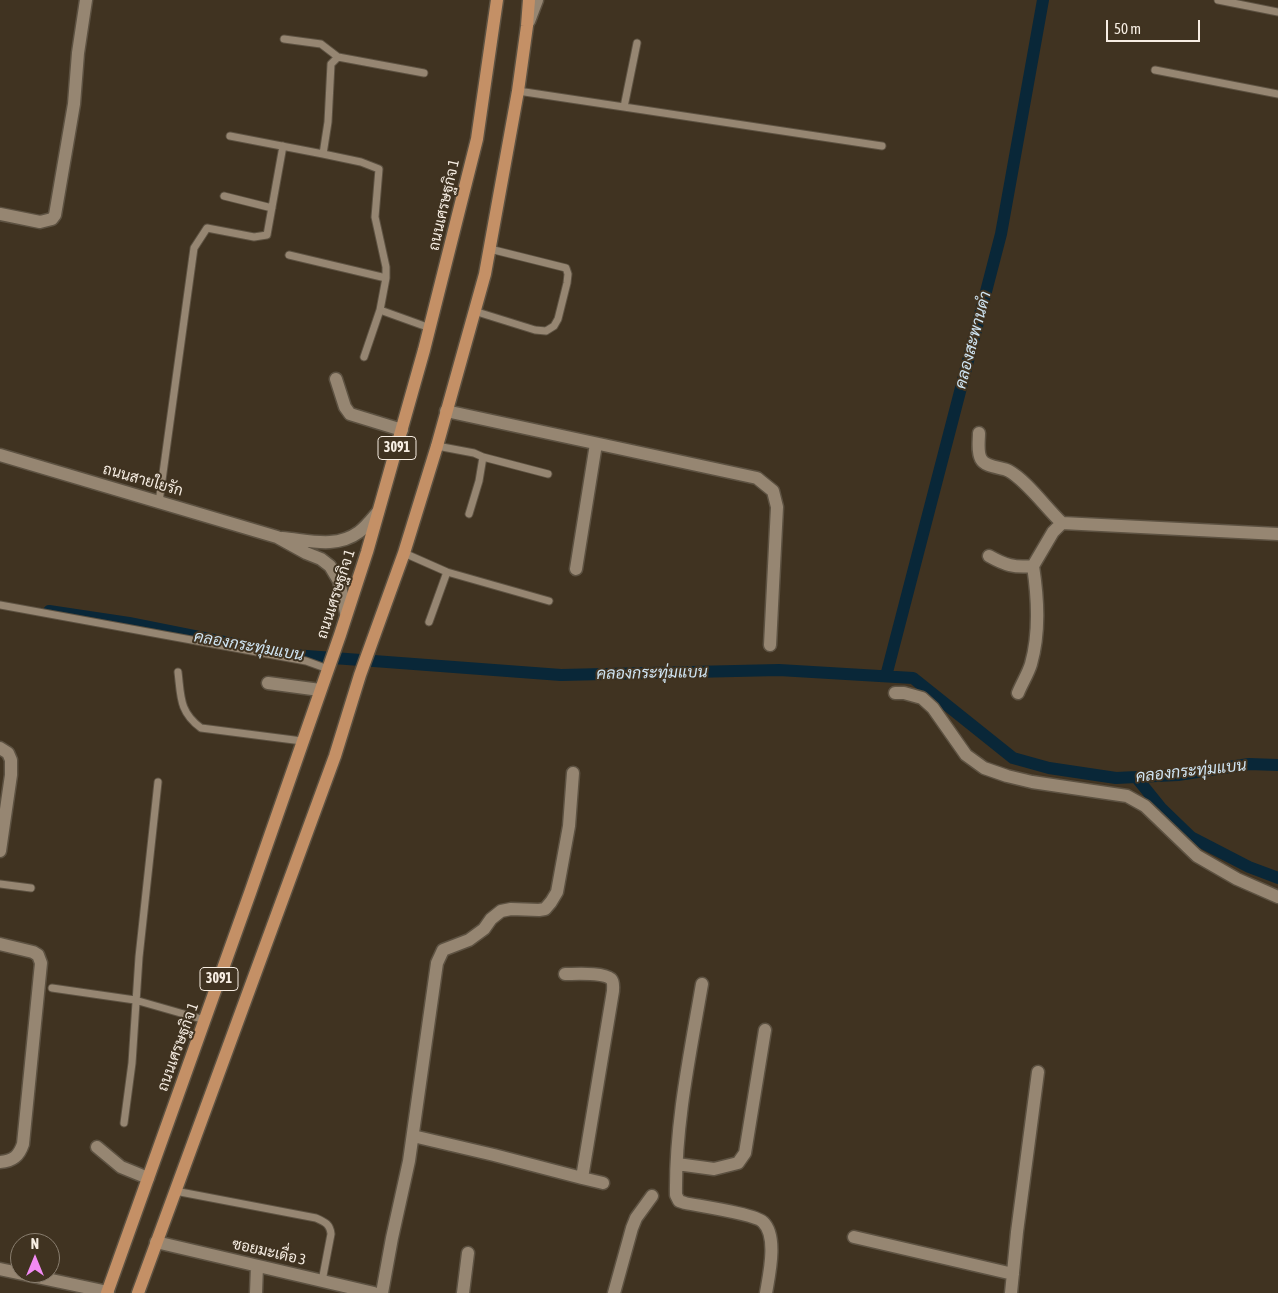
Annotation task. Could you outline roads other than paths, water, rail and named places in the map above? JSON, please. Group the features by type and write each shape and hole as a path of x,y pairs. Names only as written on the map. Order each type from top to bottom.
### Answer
{"main road":[{"path":"527,26 528,0"},
{"name":"ถนนเศรษฐกิจ 1","path":"108,1292 340,635 378,512 430,328 477,138 496,1"},
{"name":"3091","path":"138,1293 334,756 360,675 404,553 437,446 485,274 518,91 527,26"}],"street":[{"path":"0,214 40,222 52,219 55,214 74,104 78,53 86,0"},
{"name":"3091","path":"527,26 537,0"},
{"path":"336,379 345,407 350,414 402,430"},
{"path":"446,411 757,478 773,491 777,507 770,645"},
{"path":"979,433 979,452 984,463 1009,471 1062,523 1278,534"},
{"path":"576,569 596,444"},
{"name":"ถนนสายใยรัก","path":"0,455 277,538 328,544 358,532 378,512"},
{"path":"1018,693 1030,665 1035,643 1038,595 1033,566 1054,532 1062,523"},
{"name":"ถนนสายใยรัก","path":"277,538 321,559 330,566 338,581 346,613"},
{"path":"989,556 1004,565 1015,567 1033,566"},
{"path":"268,683 320,690"},
{"path":"895,693 922,698 933,708 966,755 984,768 1032,782 1127,796 1145,806 1197,856 1237,880 1278,897"},
{"path":"0,748 8,753 11,760 11,774 0,851"},
{"path":"373,1293 413,1136 437,963 443,950 469,940 484,929 491,919 501,911 511,909 545,909 551,902 557,892 569,826 573,773"},
{"path":"0,944 33,952 38,956 41,963 23,1144 20,1152 15,1157 9,1161 0,1162"},
{"path":"565,974 602,975 611,979 613,983 582,1178"},
{"path":"702,984 680,1109 676,1195 679,1201 685,1204 738,1214 763,1221 769,1231 771,1241 771,1266 766,1293"},
{"path":"677,1164 714,1169 738,1163 745,1154 765,1030"},
{"path":"1011,1293 1038,1072"},
{"path":"413,1136 494,1154 602,1183"},
{"path":"97,1147 121,1167 148,1178"},
{"path":"614,1293 632,1228 636,1218 652,1196"},
{"path":"854,1237 1013,1274"},
{"name":"ซอยมะเดื่อ 3","path":"156,1242 373,1293"},
{"path":"464,1293 468,1253"},
{"path":"256,1293 257,1266"},
{"path":"0,1269 108,1292"}],"lane":[{"path":"1218,0 1278,12"},
{"path":"284,39 321,44 338,57 424,73"},
{"path":"624,107 637,43"},
{"path":"323,154 328,122 332,64 338,57"},
{"path":"1155,70 1278,94"},
{"path":"518,91 882,146"},
{"path":"230,136 361,162 378,169 375,217 386,267 386,278 380,310 364,357"},
{"path":"159,502 194,248 208,228 254,237 268,235 283,146"},
{"path":"224,196 272,208"},
{"path":"474,311 535,330 546,331 554,326 558,319 567,283 568,274 566,268 490,249"},
{"path":"289,255 386,278"},
{"path":"380,310 430,328"},
{"path":"437,446 474,453 548,474"},
{"path":"469,514 483,456"},
{"path":"404,553 447,572 549,601"},
{"path":"429,622 447,572"},
{"path":"0,605 328,666"},
{"path":"178,672 182,704 190,720 201,728 302,741"},
{"path":"124,1122 132,1063 135,1000 158,782"},
{"path":"0,884 31,888"},
{"path":"52,988 135,1000 205,1020"},
{"path":"175,1191 316,1218 327,1222 332,1234 322,1281"}],"waterway":[{"name":"คลองสะพานดำ","path":"886,676 1001,234 1043,0"},
{"name":"คลองกระทุ่มแบน","path":"49,611 129,623 244,646"},
{"name":"คลองกระทุ่มแบน","path":"280,654 561,675 779,670 913,678 1013,758 1049,768 1116,778 1178,775 1249,764 1278,765"},
{"path":"1136,777 1161,808 1191,837 1249,867 1278,878"}]}
